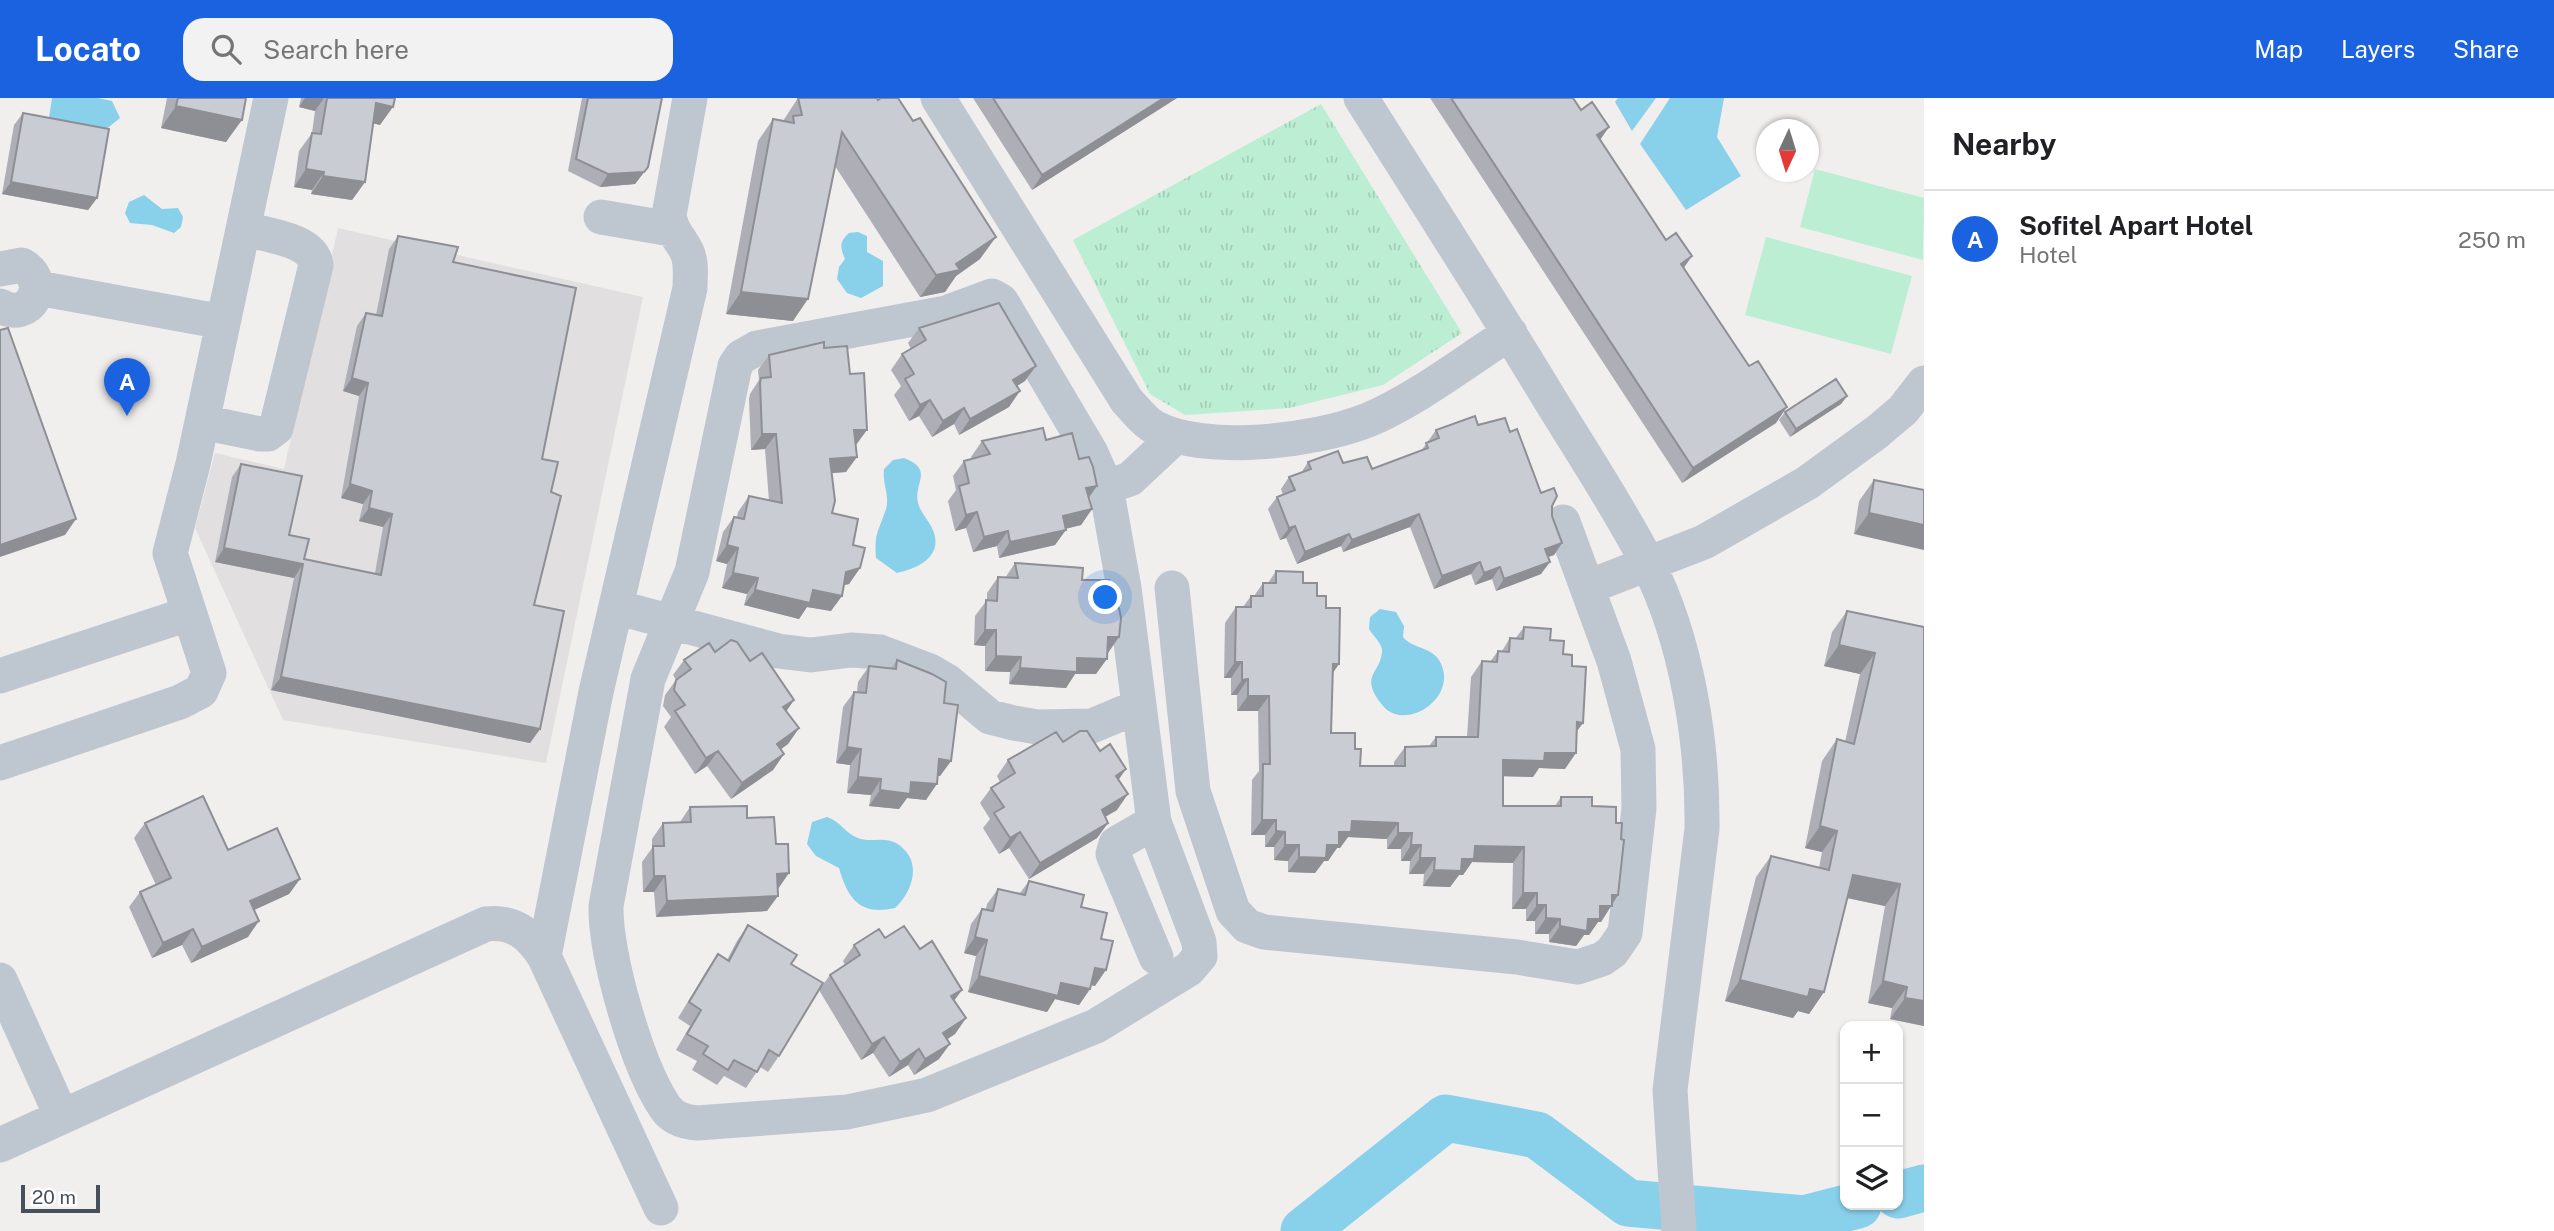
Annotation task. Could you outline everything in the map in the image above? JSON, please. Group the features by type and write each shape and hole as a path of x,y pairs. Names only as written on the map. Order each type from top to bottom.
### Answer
{"street":[{"path":"0,763 163,708 201,691 209,673 170,552 245,229 271,98"},
{"path":"544,956 616,607 690,288 691,264 687,251 671,229 669,215 690,98"},
{"path":"938,98 1127,401 1152,426 1176,436 1231,444 1300,437 1358,423 1399,403 1510,333"},
{"path":"1361,98 1510,333 1648,563 1686,674 1695,719 1702,788 1702,829 1670,1090 1672,1155 1679,1231"},
{"path":"601,217 671,229"},
{"path":"202,422 260,434 268,434 276,428 316,265 313,254 302,246 245,229"},
{"path":"0,269 13,264 22,265 36,278 38,288 36,296 25,308 9,310 0,306"},
{"path":"38,288 223,322"},
{"path":"984,298 997,298 1091,453 1106,487 1124,588 1154,822 1201,949 1196,964 1096,1026 927,1095 847,1112 697,1123 680,1119 665,1107 628,1020 606,920 607,893 648,679 692,572 735,366 741,357 757,348 946,313 984,298"},
{"path":"1588,587 1704,542 1807,483 1886,425 1903,410 1924,383"},
{"path":"1106,487 1130,479 1176,436"},
{"path":"1172,588 1192,791 1229,902 1239,920 1264,932 1517,957 1578,967 1612,952 1625,933 1639,789 1638,748 1614,661 1563,522"},
{"path":"616,607 645,612 672,623 796,654 832,654 851,650 880,652 930,671 947,681 990,717 1013,723 1037,727 1092,726 1138,707"},
{"path":"0,676 188,614"},
{"path":"1154,822 1116,844 1113,855 1156,957"},
{"path":"0,1145 486,924 511,924 534,940 544,956 661,1208"},
{"path":"0,980 61,1115"}],"shaded area":[{"path":"338,228 643,297 546,763 283,720 195,528 215,453 284,469"}],"green space":[{"path":"1321,104 1462,333 1383,385 1289,408 1185,415 1150,394 1073,240"},
{"path":"1819,170 1924,198 1923,260 1800,227 1812,182 1819,182"},
{"path":"1766,237 1912,276 1891,354 1745,315"}],"water":[{"path":"52,98 98,98 112,101 120,118 104,131 49,118"},
{"path":"1618,98 1656,98 1632,131 1615,102"},
{"path":"1670,98 1724,98 1717,137 1741,176 1686,210 1640,144"},
{"path":"144,195 162,209 178,208 183,217 181,227 174,233 152,225 130,223 125,213 129,202"},
{"path":"858,232 867,236 867,252 883,261 883,286 861,298 847,293 837,279 839,267 845,259 841,248 843,239 849,233"},
{"path":"904,458 919,467 921,472 918,503 931,526 935,544 929,558 915,567 897,573 876,558 876,542 887,504 884,469 893,460"},
{"path":"1380,609 1396,612 1404,626 1403,637 1435,656 1444,673 1443,686 1437,697 1428,707 1417,713 1393,713 1383,706 1372,688 1372,676 1382,649 1369,629 1370,617"},
{"path":"827,817 858,838 896,843 910,857 913,866 911,884 895,908 873,909 857,903 851,896 839,868 816,856 807,844 812,822"}],"building":[{"path":"178,98 246,98 242,120 176,106"},
{"path":"327,98 395,98 393,107 376,103 365,182 323,176 324,172 306,169 312,133 321,134"},
{"path":"588,98 662,98 648,167 644,172 608,174 576,159"},
{"path":"798,98 898,98 913,121 920,118 996,237 956,264 960,270 936,275 842,132 808,299 741,292 773,119 794,123 793,116 802,115"},
{"path":"993,98 1164,98 1042,175"},
{"path":"1451,98 1573,98 1581,110 1592,102 1609,127 1597,135 1666,240 1676,233 1692,256 1681,264 1749,366 1758,361 1787,407 1693,468"},
{"path":"23,113 109,129 97,198 11,182"},
{"path":"398,236 458,247 453,262 576,288 542,459 558,462 551,492 561,496 534,605 564,611 540,729 281,677 303,564 224,548 241,464 302,476 289,535 309,539 304,559 381,575 392,514 369,508 372,491 350,484 368,383 352,378 366,313 382,316"},
{"path":"999,303 1036,366 1013,380 1020,391 970,419 964,408 943,421 930,400 920,405 905,379 914,374 902,354 926,340 919,328"},
{"path":"8,328 76,519 0,545 0,330"},
{"path":"824,342 824,348 847,346 850,374 864,373 867,430 854,430 857,457 830,459 835,501 832,513 858,519 853,545 865,548 860,568 846,572 842,596 813,590 810,603 755,590 758,578 733,573 738,548 727,545 734,517 744,519 749,496 782,503 776,434 762,434 760,383 761,378 771,377 769,355"},
{"path":"1836,379 1847,396 1796,429 1785,412"},
{"path":"1475,416 1478,425 1505,418 1510,432 1517,429 1541,493 1554,488 1557,496 1552,506 1552,516 1562,543 1545,549 1550,562 1504,579 1500,567 1484,573 1480,562 1442,576 1419,514 1352,540 1349,534 1305,552 1295,526 1289,528 1277,497 1295,490 1289,477 1311,469 1308,462 1338,451 1343,463 1367,457 1372,469 1428,448 1426,443 1439,438 1436,430"},
{"path":"1043,428 1046,440 1072,433 1079,459 1089,457 1097,486 1086,488 1092,509 1063,516 1066,530 1010,542 1008,531 984,537 977,512 966,515 959,486 969,483 964,461 990,454 982,441"},
{"path":"1874,480 1924,490 1924,525 1869,513"},
{"path":"1015,563 1083,568 1082,580 1109,580 1108,607 1119,608 1121,618 1119,637 1108,637 1107,659 1077,658 1077,672 1020,668 1021,657 996,656 996,630 985,630 986,600 997,601 998,577 1018,578"},
{"path":"1276,571 1303,572 1303,583 1317,583 1317,596 1326,596 1326,608 1340,608 1339,664 1333,664 1331,733 1355,733 1355,749 1361,749 1360,766 1405,766 1405,747 1436,746 1436,737 1478,737 1482,661 1497,662 1498,651 1509,652 1510,638 1523,639 1524,627 1551,629 1550,640 1564,641 1563,654 1572,655 1572,666 1586,667 1583,723 1577,722 1576,753 1545,753 1544,761 1503,760 1503,806 1561,806 1561,797 1592,797 1592,806 1616,807 1616,823 1622,823 1621,839 1624,840 1618,895 1612,895 1612,906 1600,906 1600,919 1588,919 1587,931 1560,926 1560,919 1546,918 1546,905 1537,905 1537,893 1523,893 1524,847 1475,846 1474,859 1462,859 1461,871 1434,870 1435,858 1420,858 1421,845 1411,845 1412,833 1398,833 1398,823 1352,821 1351,832 1339,832 1339,845 1327,845 1326,858 1299,857 1299,845 1285,845 1285,832 1276,831 1276,820 1262,820 1263,764 1270,764 1269,696 1248,696 1248,679 1242,680 1242,662 1235,662 1236,607 1251,607 1251,596 1263,596 1263,583 1276,583"},
{"path":"1847,611 1924,627 1924,1001 1905,998 1907,987 1883,981 1900,884 1853,875 1824,992 1810,989 1808,997 1740,980 1771,856 1829,870 1837,831 1820,826 1837,739 1854,744 1875,653 1839,645"},
{"path":"731,640 737,642 750,661 762,653 794,700 783,707 799,728 777,744 784,754 742,783 718,751 706,758 675,711 685,705 674,690 676,680 691,669 684,660 709,643 715,652"},
{"path":"897,660 946,682 944,703 958,705 951,761 939,759 937,784 911,782 910,794 880,790 881,779 858,777 861,749 847,747 854,692 866,693 869,666 896,669"},
{"path":"1080,731 1087,731 1100,751 1110,744 1126,769 1116,776 1128,794 1102,810 1108,823 1040,863 1020,832 1010,838 994,813 1004,807 991,788 1015,773 1008,760 1056,732 1063,742"},
{"path":"203,796 228,850 277,828 300,879 250,901 259,921 202,947 193,929 163,943 140,892 171,878 145,823"},
{"path":"747,806 747,818 774,817 776,844 788,844 789,873 777,874 778,896 667,901 665,876 654,876 653,846 664,846 663,823 691,822 690,807"},
{"path":"1029,881 1084,895 1081,907 1107,913 1101,939 1113,941 1106,970 1095,968 1090,989 1061,983 1058,996 979,976 987,940 975,937 982,909 993,911 998,889 1025,895"},
{"path":"748,925 797,955 791,964 823,983 779,1056 769,1050 757,1072 734,1060 728,1070 703,1054 708,1046 687,1034 701,1010 689,1002 718,954 729,961"},
{"path":"904,926 920,949 932,941 962,990 951,996 966,1018 943,1033 950,1044 925,1059 919,1049 900,1062 884,1037 872,1044 830,975 860,955 854,945 879,929 885,938"}],"waterway":[{"path":"1304,1231 1446,1118 1537,1135 1628,1203 1804,1219 1840,1210"},
{"path":"1903,1194 1924,1188"}],"place":[{"name":"Sofitel Apart Hotel","path":"127,416"}]}
